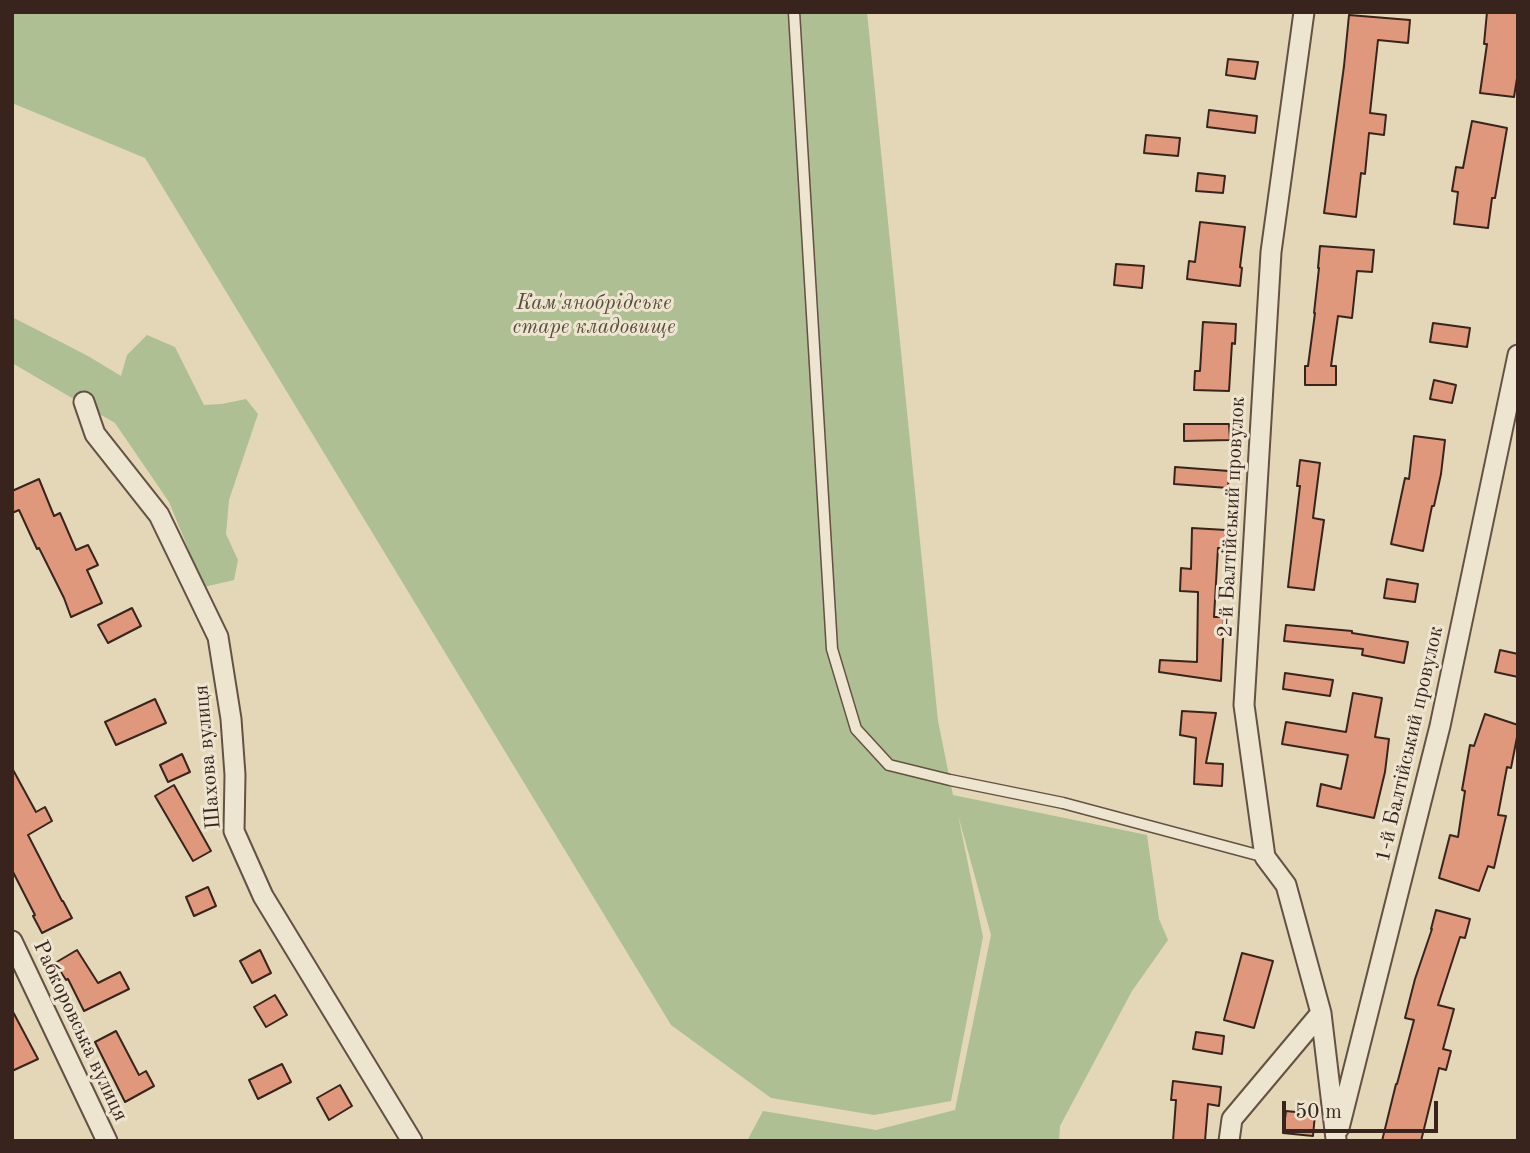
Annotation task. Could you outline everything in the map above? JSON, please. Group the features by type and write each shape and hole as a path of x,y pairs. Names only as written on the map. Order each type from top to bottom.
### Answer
{"street":[{"name":"2-й Балтійський провулок","path":"1304,12 1271,252 1244,705 1265,857 1286,885 1321,1013 1336,1140"},
{"name":"1-й Балтійський провулок","path":"1336,1140 1440,726 1518,355"},
{"name":"Шахова вулиця","path":"84,402 95,434 159,515 218,638 231,719 235,775 234,831 263,896 412,1141"},
{"name":"Рабкоровська вулиця","path":"12,941 107,1141"},
{"path":"1229,1141 1232,1119 1321,1013"}],"lane":[{"path":"794,12 832,649 856,729 889,765 1063,803 1265,857"}],"green space":[{"name":"Кам'янобрідське старе кладовище","path":"12,12 867,12 938,721 953,795 1147,835 1159,919 1168,940 1132,991 1060,1126 1059,1141 747,1141 763,1111 876,1130 955,1110 991,935 958,815 983,937 951,1101 874,1115 771,1098 671,1025 145,158 12,103"},
{"path":"12,317 121,376 127,355 147,335 175,347 204,405 246,399 258,414 229,500 226,534 238,560 234,580 204,587 169,502 115,423 12,363"}],"building":[{"path":"1487,12 1518,12 1518,72 1514,97 1480,93 1487,44 1484,44"},
{"path":"1349,15 1410,20 1408,43 1378,40 1370,113 1386,115 1384,135 1369,133 1365,174 1361,173 1356,217 1324,213"},
{"path":"1228,59 1258,62 1255,79 1226,75"},
{"path":"1209,110 1257,116 1255,133 1207,127"},
{"path":"1472,121 1507,128 1488,228 1454,224 1458,192 1452,191 1456,167 1463,168"},
{"path":"1146,135 1180,138 1178,156 1144,153"},
{"path":"1198,173 1225,176 1223,193 1196,191"},
{"path":"1200,222 1245,227 1240,286 1187,279 1189,261 1195,262"},
{"path":"1320,246 1374,250 1372,272 1357,271 1352,318 1338,316 1331,366 1336,366 1336,385 1305,385 1305,366 1308,366 1315,313"},
{"path":"1116,264 1144,266 1142,288 1114,285"},
{"path":"1203,322 1236,324 1229,391 1194,390 1195,371 1200,371"},
{"path":"1433,323 1470,328 1467,347 1430,342"},
{"path":"1434,380 1456,385 1452,403 1430,399"},
{"path":"1184,424 1229,424 1230,440 1184,441"},
{"path":"1414,436 1445,440 1441,474 1423,551 1391,544 1405,478 1409,479"},
{"path":"1300,460 1320,463 1313,518 1324,520 1314,590 1288,587 1300,486 1297,486"},
{"path":"1175,467 1229,471 1228,488 1174,484"},
{"path":"39,479 54,516 60,513 76,550 88,545 98,565 87,570 102,603 71,617 19,510 12,513 12,491"},
{"path":"1192,528 1226,530 1225,549 1218,548 1214,617 1224,617 1221,681 1159,672 1160,660 1197,662 1198,592 1180,591 1181,568 1191,569"},
{"path":"1387,579 1418,584 1415,602 1384,598"},
{"path":"132,608 141,626 108,643 98,625"},
{"path":"1286,625 1352,631 1408,642 1404,663 1362,655 1363,649 1284,641"},
{"path":"1500,650 1518,654 1518,677 1495,672"},
{"path":"1285,673 1333,680 1330,696 1283,689"},
{"path":"1353,693 1382,698 1375,737 1389,739 1385,772 1374,818 1317,806 1321,784 1341,789 1348,755 1282,744 1286,722 1346,732"},
{"path":"155,699 166,723 116,745 105,722"},
{"path":"1182,711 1216,713 1206,763 1223,764 1222,786 1194,784 1196,738 1180,735"},
{"path":"1485,714 1518,725 1518,732 1511,768 1507,767 1498,815 1506,816 1494,868 1488,866 1479,891 1439,878 1450,835 1458,837 1465,791 1462,790 1470,745 1474,746"},
{"path":"182,754 190,772 168,782 160,765"},
{"path":"12,768 36,812 45,807 52,821 28,835 72,918 42,933 12,870"},
{"path":"174,785 211,851 193,861 155,796"},
{"path":"208,887 216,906 194,916 186,897"},
{"path":"1436,910 1470,919 1465,938 1460,937 1438,1005 1454,1009 1443,1049 1451,1051 1446,1070 1439,1068 1421,1141 1382,1141 1414,1020 1405,1018"},
{"path":"77,950 98,983 120,972 129,989 84,1011 68,979 66,980 55,963"},
{"path":"260,950 271,973 252,983 240,961"},
{"path":"1242,953 1273,961 1254,1028 1224,1020"},
{"path":"275,995 287,1015 266,1027 254,1007"},
{"path":"12,1010 38,1059 12,1071"},
{"path":"116,1031 139,1075 146,1071 154,1086 125,1102 95,1042"},
{"path":"1196,1032 1224,1036 1222,1054 1193,1049"},
{"path":"282,1064 291,1082 258,1099 249,1080"},
{"path":"1173,1081 1221,1087 1219,1106 1208,1104 1205,1141 1173,1141 1176,1100 1171,1100"},
{"path":"340,1085 352,1106 329,1120 317,1098"},
{"path":"1286,1111 1315,1114 1313,1136 1283,1133"}]}
